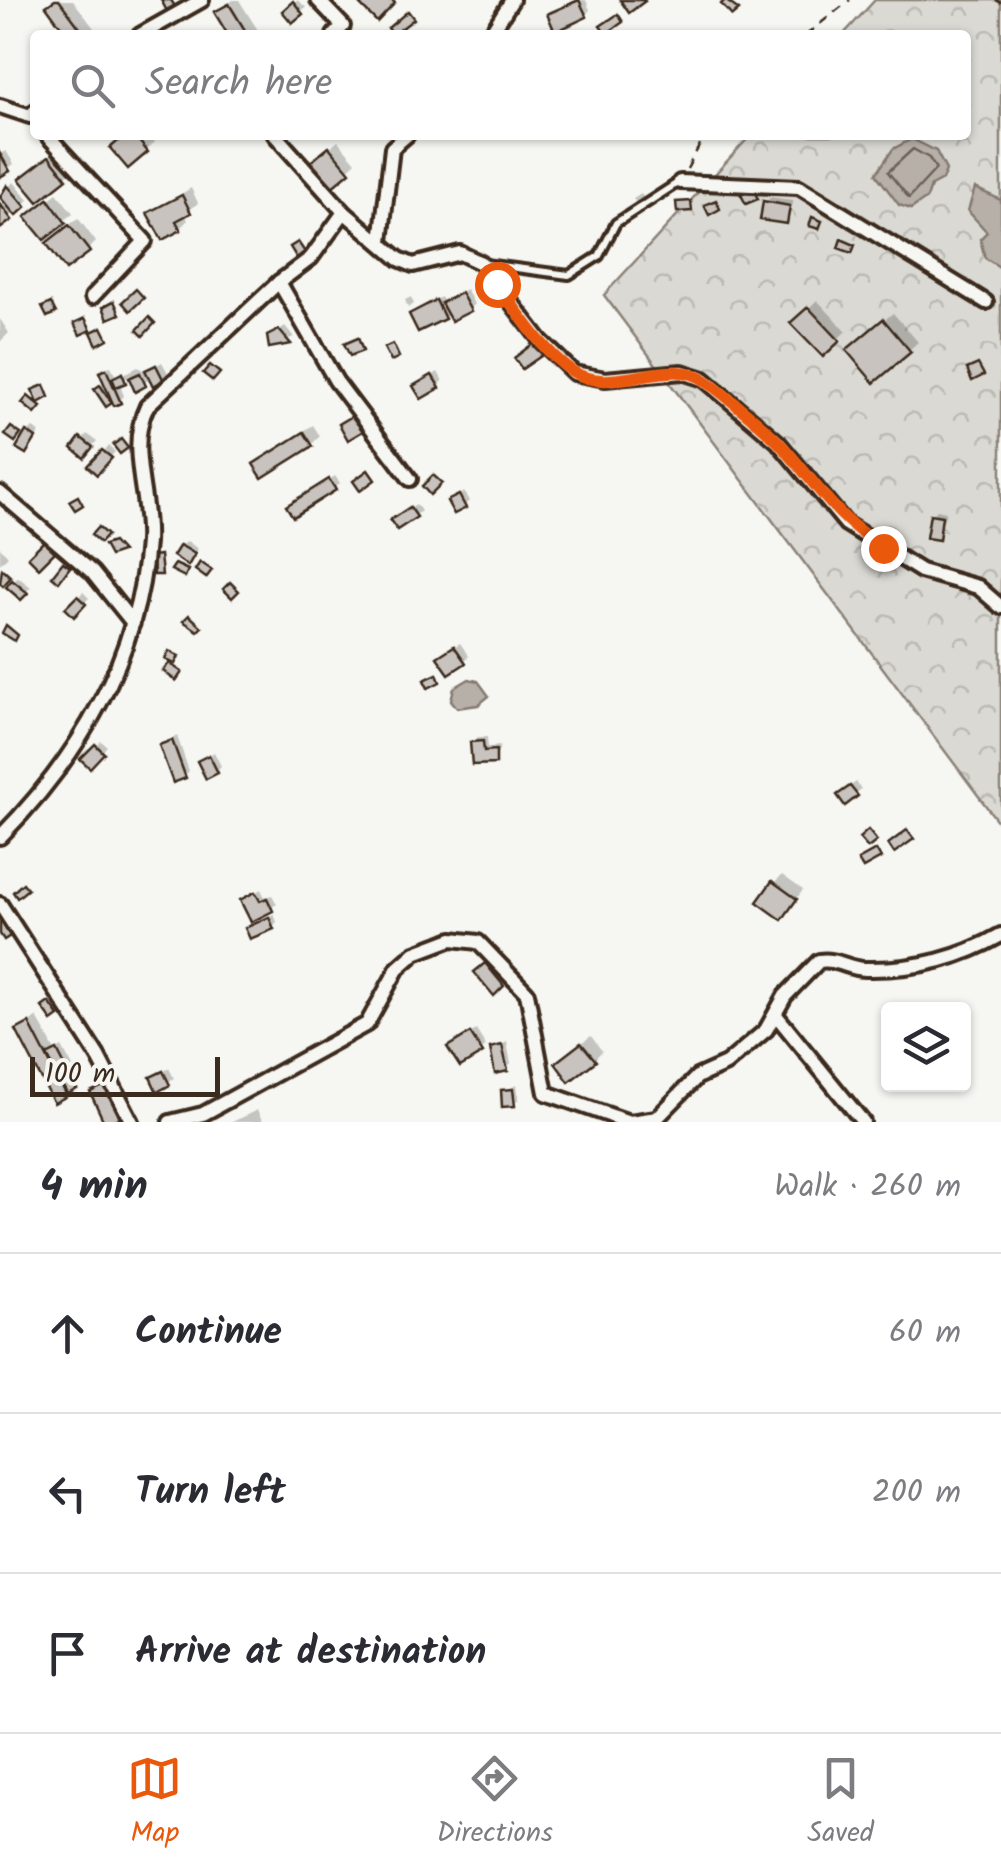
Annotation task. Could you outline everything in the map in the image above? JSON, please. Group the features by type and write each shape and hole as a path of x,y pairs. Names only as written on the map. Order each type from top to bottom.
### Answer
{"street":[{"path":"149,30 202,0"},
{"path":"318,0 343,26 339,30"},
{"path":"493,30 512,0"},
{"path":"0,106 30,115"},
{"path":"53,140 145,241 92,296"},
{"path":"279,140 344,212 399,259 414,265 460,253 482,263 541,342 574,373 605,380 682,372 704,379 778,442 846,524 921,571 978,586 1001,607"},
{"path":"381,241 392,148 401,140"},
{"path":"680,182 799,187 986,302"},
{"path":"0,837 38,799 76,748 108,687 132,623 147,539 137,434 141,418 155,394 222,340 279,282 311,258 344,212"},
{"path":"279,282 336,381 410,479"},
{"path":"0,493 92,572 132,623"},
{"path":"0,904 98,1056 130,1122"},
{"path":"170,1122 203,1114 367,1024 398,968 415,954 452,939 478,942 527,993 546,1093 630,1122 657,1118 697,1077 726,1064 776,1015 785,996 819,961 866,969 928,964 961,956 1001,935"},
{"path":"776,1015 863,1122"}],"lane":[{"path":"482,263 569,275 600,256 616,223 680,182"}],"path":[{"path":"812,30 850,0"},
{"path":"680,182 703,140"}],"green space":[{"path":"875,0 1001,0 1001,826 604,295 746,140 971,140 971,30 848,30"}],"water":[{"path":"914,140 936,151 946,170 942,180 931,186 927,198 911,209 899,205 876,174 893,149"},
{"path":"975,188 1001,200 1001,268 985,258 980,239 987,232 968,211"},
{"path":"469,679 478,681 489,696 478,705 457,708 451,700 454,688"}],"building":[{"path":"59,0 81,30 63,30 46,6"},
{"path":"161,0 171,0 176,8 168,13"},
{"path":"365,0 395,3 377,22 360,5"},
{"path":"579,0 587,17 554,30 547,14"},
{"path":"620,0 644,0 645,1 629,13"},
{"path":"725,0 739,10 732,16 721,4"},
{"path":"293,1 303,14 292,23 282,11"},
{"path":"229,4 245,30 225,30 214,12"},
{"path":"408,11 414,19 400,30 388,28"},
{"path":"618,14 623,22 612,30 600,26"},
{"path":"119,140 138,140 148,152 128,169 110,148"},
{"path":"329,147 350,172 330,189 308,164"},
{"path":"0,154 10,171 0,177"},
{"path":"49,156 67,179 38,202 19,179"},
{"path":"7,185 26,207 16,216 0,197"},
{"path":"753,189 758,199 746,204 741,195"},
{"path":"182,195 191,213 176,221 181,230 162,240 147,213"},
{"path":"48,199 66,223 44,240 25,217"},
{"path":"716,200 720,209 709,215 704,205"},
{"path":"691,201 692,211 677,212 676,202"},
{"path":"763,201 790,206 787,224 760,220"},
{"path":"0,204 12,220 0,229"},
{"path":"812,217 822,221 819,229 809,226"},
{"path":"69,225 90,252 66,270 46,243"},
{"path":"841,239 855,245 852,253 838,248"},
{"path":"298,242 307,255 298,260 290,247"},
{"path":"484,280 493,294 487,298 477,285"},
{"path":"136,289 144,298 130,311 122,302"},
{"path":"461,293 471,311 451,321 441,303"},
{"path":"436,300 445,319 418,332 409,314"},
{"path":"114,301 120,314 108,319 103,307"},
{"path":"51,303 56,313 47,317 42,307"},
{"path":"808,307 840,341 823,357 790,323"},
{"path":"149,317 155,323 143,336 137,330"},
{"path":"85,318 91,330 80,335 74,323"},
{"path":"883,319 911,352 874,383 846,350"},
{"path":"102,327 108,339 97,345 91,332"},
{"path":"279,330 291,344 269,348 267,336"},
{"path":"358,338 363,351 350,356 344,344"},
{"path":"535,342 544,354 522,369 514,358"},
{"path":"393,344 399,357 391,361 384,348"},
{"path":"978,364 984,375 972,381 967,369"},
{"path":"156,365 164,381 153,386 145,370"},
{"path":"210,365 220,373 213,381 203,373"},
{"path":"106,369 121,403 114,406 99,372"},
{"path":"122,373 126,383 116,387 112,378"},
{"path":"140,373 146,386 135,392 129,378"},
{"path":"432,375 440,388 421,399 413,386"},
{"path":"44,385 49,397 38,403 32,390"},
{"path":"100,385 112,403 106,407 94,389"},
{"path":"28,396 41,407 35,414 22,403"},
{"path":"354,415 363,431 348,440 339,424"},
{"path":"11,427 21,434 15,442 5,435"},
{"path":"26,431 36,438 26,454 16,448"},
{"path":"304,432 313,446 262,478 253,464"},
{"path":"80,437 93,447 84,458 72,448"},
{"path":"121,439 128,448 120,454 113,445"},
{"path":"102,450 112,458 97,475 87,466"},
{"path":"368,470 375,480 360,491 353,481"},
{"path":"433,475 442,483 430,495 422,486"},
{"path":"329,479 336,490 293,517 286,506"},
{"path":"459,495 466,508 454,514 447,501"},
{"path":"78,496 83,505 75,510 69,501"},
{"path":"410,507 417,517 397,530 390,520"},
{"path":"930,514 942,516 939,540 926,538"},
{"path":"98,527 107,535 100,543 91,535"},
{"path":"44,541 55,552 39,568 28,557"},
{"path":"113,542 122,552 110,556 104,545"},
{"path":"180,545 195,554 188,566 173,556"},
{"path":"160,555 162,575 154,575 153,556"},
{"path":"63,562 70,567 59,582 52,576"},
{"path":"200,562 212,570 206,578 195,570"},
{"path":"175,564 188,570 185,577 171,570"},
{"path":"2,569 11,577 3,586 0,583"},
{"path":"12,580 28,593 21,600 6,587"},
{"path":"230,582 239,591 232,598 223,589"},
{"path":"77,596 86,604 74,617 65,608"},
{"path":"189,615 202,627 198,631 183,621"},
{"path":"6,625 18,635 15,641 2,633"},
{"path":"454,646 466,663 449,674 437,657"},
{"path":"169,651 179,656 175,664 165,659"},
{"path":"169,663 182,672 176,681 163,671"},
{"path":"437,674 440,682 428,688 424,680"},
{"path":"172,740 186,778 173,783 159,745"},
{"path":"483,741 484,751 496,750 496,764 472,765 470,742"},
{"path":"95,744 104,753 90,768 80,759"},
{"path":"209,755 218,773 206,779 197,761"},
{"path":"850,786 858,796 845,806 837,795"},
{"path":"868,830 877,841 868,848 859,838"},
{"path":"907,830 914,839 894,853 888,844"},
{"path":"876,850 881,858 863,868 858,860"},
{"path":"772,881 797,899 782,920 757,902"},
{"path":"23,883 28,889 17,898 13,892"},
{"path":"255,892 260,901 267,898 273,911 251,922 240,900"},
{"path":"269,917 274,929 250,939 245,928"},
{"path":"0,919 10,936 4,940 0,934"},
{"path":"485,963 504,986 494,996 474,972"},
{"path":"49,1002 59,1016 52,1021 42,1007"},
{"path":"29,1023 67,1096 54,1103 16,1030"},
{"path":"470,1033 483,1053 460,1067 447,1047"},
{"path":"581,1043 596,1061 569,1082 555,1063"},
{"path":"502,1045 508,1071 495,1074 490,1048"},
{"path":"57,1050 77,1089 68,1094 47,1055"},
{"path":"163,1071 170,1085 157,1092 150,1077"},
{"path":"105,1085 120,1118 111,1122 104,1122 90,1092"},
{"path":"513,1089 515,1106 502,1107 501,1090"}],"route":[{"path":"497,284 541,342 574,373 605,380 682,372 704,379 778,442 846,524 883,548"}]}
